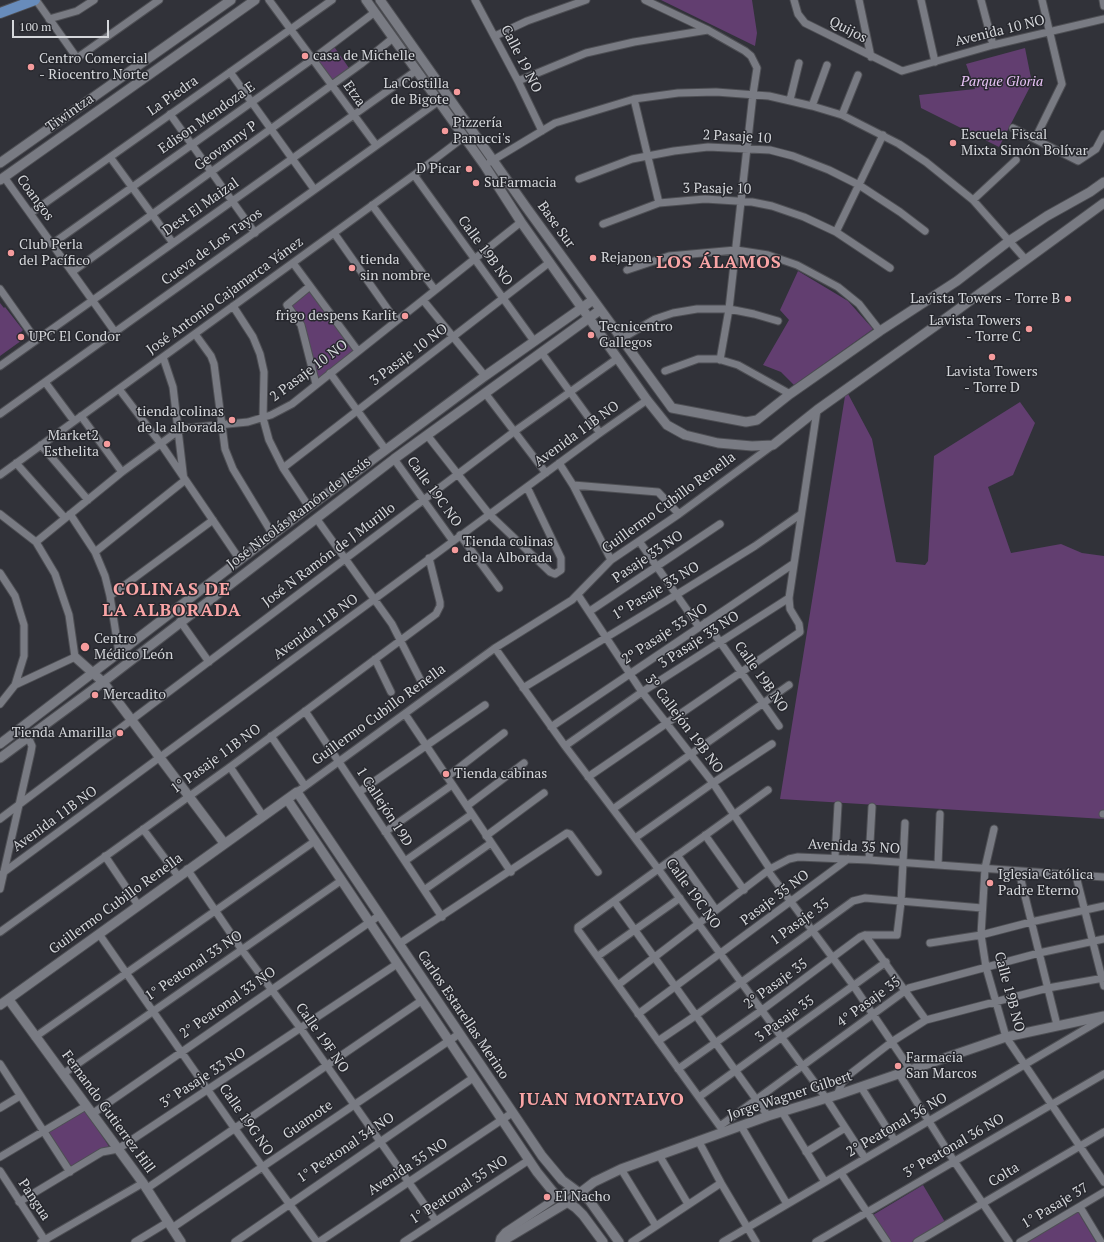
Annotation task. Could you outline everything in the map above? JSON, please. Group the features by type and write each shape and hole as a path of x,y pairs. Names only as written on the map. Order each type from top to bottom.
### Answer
{"main road":[{"path":"0,12 36,0"}],"street":[{"path":"36,0 77,58 159,0"},
{"path":"49,19 77,11 94,0"},
{"name":"Tiwintza","path":"0,164 230,0"},
{"name":"Tiwintza","path":"2,179 255,0"},
{"name":"Etza","path":"269,0 376,145"},
{"name":"La Piedra","path":"30,213 332,0"},
{"name":"Base Sur","path":"366,0 485,166 521,222 647,400 667,425 685,435"},
{"name":"Base Sur","path":"380,0 526,207 672,408 746,422 757,420 790,394"},
{"name":"Calle 19 NO","path":"475,0 495,36 542,131"},
{"path":"495,36 527,21 586,0"},
{"path":"645,0 708,30 751,56 757,68 729,309 720,360"},
{"name":"Quijos","path":"794,0 798,14 805,23 902,71"},
{"path":"859,0 872,57"},
{"path":"921,0 935,62"},
{"path":"981,0 993,45"},
{"path":"1035,139 1062,84 1042,0"},
{"path":"1103,0 1104,6"},
{"name":"Edison Mendoza E","path":"52,244 312,59 374,12"},
{"name":"Avenida 10 NO","path":"902,71 993,45 1104,19"},
{"path":"518,81 586,53 634,42 708,30"},
{"name":"Geovanny P","path":"72,272 271,129 393,38"},
{"path":"790,100 798,63"},
{"path":"812,106 827,65"},
{"name":"Dest El Maizal","path":"0,366 92,299 416,70"},
{"path":"230,72 314,189"},
{"path":"842,115 858,75"},
{"path":"485,166 555,124 634,99 678,93 716,92 753,94 790,100 842,115 883,134 926,162 973,200 1026,260"},
{"path":"634,99 658,203"},
{"name":"Cueva de Los Tayos","path":"0,414 439,101"},
{"path":"170,114 255,233"},
{"path":"1013,128 1078,162 1096,149 1104,134"},
{"path":"836,232 883,134"},
{"name":"José Antonio Cajamarca Yánez","path":"0,475 414,175 464,137"},
{"name":"2 Pasaje 10","path":"580,179 611,166 648,155 708,147 770,150 792,156 829,170 859,185 900,212 925,231"},
{"path":"110,157 172,243"},
{"path":"973,200 1016,160"},
{"name":"Calle 19B NO","path":"414,175 534,341"},
{"name":"Coangos","path":"2,179 30,213 115,332"},
{"path":"665,371 698,360 720,360 738,364 790,394 880,331 957,281 1009,241 1104,182"},
{"name":"3 Pasaje 10","path":"603,224 658,203 705,199 742,200 772,206 804,217 836,232 890,268"},
{"name":"Guillermo Cubillo Renella","path":"0,1005 9,1000 187,869 301,789 495,648 578,595 611,560 679,514 773,445 817,410 1104,204"},
{"path":"372,205 435,290"},
{"name":"2 Pasaje 10 NO","path":"36,542 122,472 178,431 222,424 248,422 271,415 292,404 521,222"},
{"path":"334,233 396,321"},
{"path":"627,270 669,256 736,250 780,258 816,274 838,287 859,304 880,331"},
{"name":"3 Pasaje 10 NO","path":"283,468 455,337 550,262"},
{"path":"293,263 358,351"},
{"path":"310,286 287,305 301,325 316,384"},
{"path":"0,288 36,340"},
{"path":"423,300 455,337 485,376"},
{"name":"José Nicolás Ramón de Jesús","path":"0,744 309,507 485,376 593,300"},
{"path":"233,306 253,337 260,354 264,372 263,418 269,440 283,468 309,507"},
{"path":"621,339 655,319 673,313 697,309 729,309 778,321"},
{"name":"José Nicolás Ramón de Jesús","path":"0,758 103,682 180,621 394,459 600,310"},
{"path":"195,334 212,356 225,449 233,469 273,535"},
{"path":"541,352 600,432"},
{"path":"163,357 173,387 184,480"},
{"name":"José N Ramón de J Murillo","path":"0,819 515,431 618,358"},
{"path":"330,374 386,450"},
{"path":"45,382 74,421"},
{"path":"119,389 161,444 184,480 240,560"},
{"path":"485,393 546,473"},
{"name":"Avenida 11B NO","path":"2,873 160,758 600,432 647,400"},
{"path":"588,777 800,632 799,624 790,609 789,598 817,410"},
{"path":"81,416 122,472"},
{"path":"427,435 489,514 550,572 555,574 558,573 562,566 561,558 527,487"},
{"name":"Guillermo Cubillo Renella","path":"685,435 718,443 752,446 773,445"},
{"path":"41,445 88,500"},
{"name":"Calle 19C NO","path":"394,459 453,541"},
{"path":"16,463 68,516 95,552 105,576 110,596 119,653"},
{"path":"559,463 573,485 611,560"},
{"path":"95,552 184,480"},
{"path":"573,485 658,492 679,514"},
{"path":"0,514 36,542 55,574 66,608 75,657 103,682 224,843"},
{"name":"1º Pasaje 33 NO","path":"523,688 606,636 676,596 755,546 801,514"},
{"path":"316,518 375,599 400,640 421,681"},
{"path":"110,596 213,520"},
{"name":"Pasaje 33 NO","path":"590,611 720,524"},
{"path":"460,535 499,588"},
{"path":"639,541 699,627"},
{"name":"1° Pasaje 11B NO","path":"0,932 188,795 230,767 436,614 440,606 440,602 429,558"},
{"name":"2º Pasaje 33 NO","path":"551,727 629,673 793,564"},
{"path":"0,573 15,596 24,626 24,656 15,685 0,704"},
{"name":"3º Callejón 19B NO","path":"578,595 590,611 642,692 734,814 769,870 874,1014 910,1070"},
{"name":"3 Pasaje 33 NO","path":"565,746 642,692 789,598"},
{"path":"180,621 209,662"},
{"name":"Calle 19B NO","path":"706,622 780,726"},
{"name":"Calle 19C NO","path":"495,648 551,727 680,898 803,1066 865,1158"},
{"path":"15,685 75,657"},
{"path":"375,659 391,692"},
{"path":"613,809 789,685"},
{"path":"359,792 485,705"},
{"name":"1 Callejón 19D","path":"305,711 442,917"},
{"path":"405,714 511,872"},
{"path":"447,777 504,733"},
{"path":"271,736 301,789"},
{"path":"0,889 2,873 20,804 32,746 28,737"},
{"path":"635,838 712,783 772,744"},
{"path":"466,806 524,763"},
{"path":"230,767 263,816"},
{"path":"385,832 452,784"},
{"name":"Carlos Estarellas Merino","path":"301,789 380,915 512,1114 554,1171 595,1207 619,1242"},
{"path":"722,1129 578,930 579,925 659,870 677,855 768,790"},
{"path":"486,836 544,793"},
{"name":"Carlos Estarellas Merino","path":"287,799 529,1160 547,1185 558,1197 568,1202 583,1215 603,1242"},
{"path":"835,858 838,805"},
{"path":"869,860 872,807"},
{"path":"405,861 472,814"},
{"path":"938,865 940,814"},
{"path":"866,935 893,936 898,933 905,823"},
{"name":"Calle 19B NO","path":"994,828 985,868 981,935 986,967 1006,1037 1104,1182"},
{"path":"143,829 178,876"},
{"path":"399,944 511,872 568,833 598,872"},
{"path":"705,835 744,890"},
{"path":"35,1037 315,841"},
{"path":"424,890 491,843"},
{"path":"677,855 716,910"},
{"path":"105,856 138,905"},
{"name":"Avenida 35 NO","path":"618,985 769,870 789,859 798,857 869,860 1104,877"},
{"name":"Pasaje 35 NO","path":"638,1014 848,859"},
{"name":"Calle 19F NO","path":"187,869 242,950 301,1029 436,1221"},
{"path":"1019,872 1056,1025"},
{"path":"837,1095 845,1078 893,1042 926,1020 1048,988 1103,981 1076,876"},
{"name":"1° Peatonal 33 NO","path":"63,1074 342,880"},
{"path":"598,956 680,898"},
{"name":"1 Pasaje 35","path":"658,1041 695,1016 853,901 865,898 982,908"},
{"path":"614,901 674,987 768,1116"},
{"path":"930,943 981,935 1104,906"},
{"name":"2° Peatonal 33 NO","path":"89,1110 181,1051 380,915"},
{"name":"Calle 19G NO","path":"99,934 235,1129 318,1242"},
{"path":"866,935 926,1020"},
{"name":"2° Pasaje 35","path":"678,1069 866,935"},
{"name":"4° Pasaje 35","path":"722,1129 756,1100 913,986 1039,953 1104,939"},
{"name":"3 Pasaje 35","path":"699,1097 886,962"},
{"name":"3° Pasaje 33 NO","path":"18,1202 102,1152 118,1149 397,964"},
{"name":"Fernando Gutierrez Hill","path":"9,1000 118,1149 181,1242"},
{"path":"44,1241 144,1186 235,1129 421,1001"},
{"name":"Jorge Wagner Gilbert","path":"500,1242 500,1238 506,1232 558,1197 622,1169 699,1142 722,1129 741,1126 768,1116 837,1095 1006,1037 1056,1025 1104,1017"},
{"name":"2° Peatonal 36 NO","path":"723,1242 1104,1017"},
{"name":"Guamote","path":"135,1242 170,1225 263,1168 353,1105 459,1034"},
{"path":"0,1064 70,1172"},
{"path":"899,1074 954,1161 1009,1242"},
{"name":"3° Peatonal 36 NO","path":"816,1242 954,1161 1052,1106 1104,1074"},
{"name":"1° Peatonal 34 NO","path":"235,1242 473,1078"},
{"path":"861,1087 895,1141"},
{"path":"0,1108 20,1096"},
{"path":"0,1157 43,1131 89,1110"},
{"path":"782,1112 825,1182"},
{"name":"Avenida 35 NO","path":"318,1242 512,1114"},
{"path":"741,1126 787,1204"},
{"path":"806,1152 845,1128"},
{"name":"Colta","path":"917,1242 1104,1132"},
{"path":"699,1142 756,1242"},
{"path":"659,1155 688,1204"},
{"name":"1° Peatonal 35 NO","path":"404,1242 529,1160"},
{"path":"622,1169 656,1226"},
{"name":"Pangua","path":"0,1171 18,1202 44,1241"},
{"path":"841,1173 887,1242"},
{"path":"632,1242 721,1183"},
{"name":"Jorge Wagner Gilbert","path":"500,1242 568,1202 575,1190"},
{"name":"1° Pasaje 37","path":"1020,1242 1104,1192"},
{"path":"1080,1206 1101,1242"}],"green space":[{"path":"661,0 752,0 757,33 755,46"},
{"path":"333,45 351,71 333,83 314,58"},
{"name":"Parque Gloria","path":"1025,48 1032,83 999,147 921,108 919,95 975,89 966,64"},
{"path":"798,271 848,301 873,329 794,385 781,372 763,365 789,320 780,310"},
{"path":"310,289 355,351 318,381 303,326 289,305"},
{"path":"0,303 4,308 5,307 23,330 21,332 25,338 0,356"},
{"path":"846,390 872,439 896,562 925,565 928,561 934,456 1020,402 1035,423 1013,475 988,487 1011,553 1061,544 1082,553 1104,556 1104,819 780,799"},
{"path":"85,1110 110,1148 71,1170 48,1133"},
{"path":"923,1185 945,1222 912,1242 890,1242 873,1215"},
{"path":"1077,1210 1096,1242 1023,1242"}],"place":[{"name":"casa de Michelle","path":"305,56"},
{"name":"Centro Comercial - Riocentro Norte","path":"31,67"},
{"name":"La Costilla de Bigote","path":"457,92"},
{"name":"Pizzería Panucci's","path":"445,131"},
{"name":"Escuela Fiscal Mixta Simón Bolívar","path":"953,143"},
{"name":"D Picar","path":"469,169"},
{"name":"SuFarmacia","path":"476,183"},
{"name":"Club Perla del Pacífico","path":"11,253"},
{"name":"Rejapon","path":"593,258"},
{"name":"tienda sin nombre","path":"352,268"},
{"name":"Lavista Towers - Torre B","path":"1068,299"},
{"name":"frigo despens Karlit","path":"405,316"},
{"name":"Lavista Towers - Torre C","path":"1029,329"},
{"name":"Tecnicentro Gallegos","path":"591,335"},
{"name":"UPC El Condor","path":"21,337"},
{"name":"Lavista Towers - Torre D","path":"992,357"},
{"name":"tienda colinas de la alborada","path":"232,420"},
{"name":"Market2 Esthelita","path":"107,444"},
{"name":"Tienda colinas de la Alborada","path":"455,550"},
{"name":"Centro Médico León","path":"85,647"},
{"name":"Mercadito","path":"95,695"},
{"name":"Tienda Amarilla","path":"120,733"},
{"name":"Tienda cabinas","path":"446,774"},
{"name":"Iglesia Católica Padre Eterno","path":"990,883"},
{"name":"Farmacia San Marcos","path":"898,1066"},
{"name":"El Nacho","path":"547,1197"}],"district":[{"name":"LOS ÁLAMOS","path":"719,263"},
{"name":"COLINAS DE LA ALBORADA","path":"172,600"},
{"name":"JUAN MONTALVO","path":"602,1100"}]}
